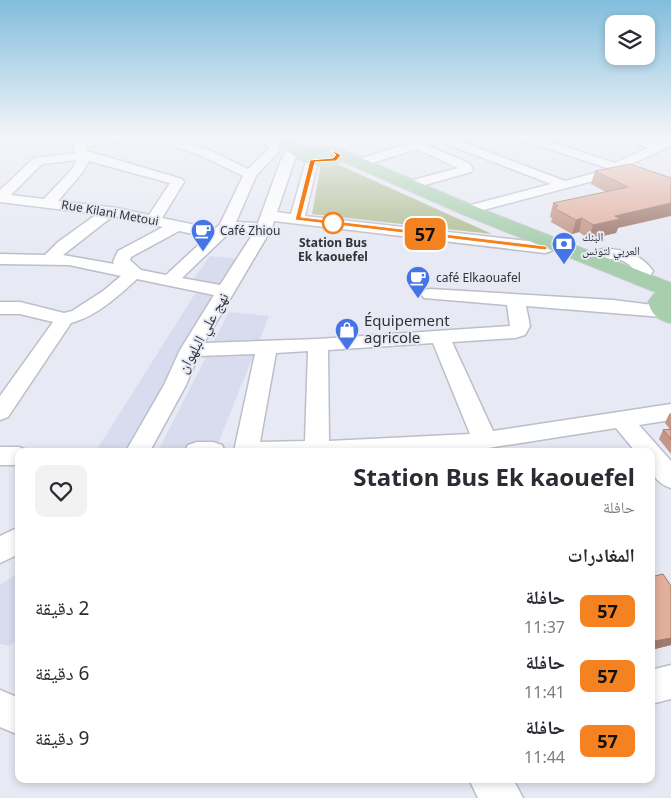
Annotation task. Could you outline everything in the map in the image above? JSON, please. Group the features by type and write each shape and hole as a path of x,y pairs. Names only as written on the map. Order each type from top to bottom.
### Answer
{"main road":[{"path":"377,174 626,283 668,308"},
{"path":"384,174 640,279 668,308"}],"street":[{"path":"0,198 24,174"},
{"path":"48,203 74,174"},
{"path":"153,174 177,182 154,220"},
{"path":"170,280 223,231 250,174"},
{"name":"نهج علي البلهوان","path":"140,448 175,385 190,350 266,222 281,174"},
{"path":"297,219 306,174"},
{"path":"411,186 450,174"},
{"path":"538,174 566,185"},
{"path":"468,210 601,174"},
{"path":"633,174 671,187"},
{"name":"Rue Kilani Metoui","path":"0,198 110,211 176,226 223,231 266,222 297,219 545,248"},
{"path":"50,259 64,245 110,211"},
{"path":"134,273 133,270 121,262 122,257 176,226"},
{"path":"0,259 70,260 226,292"},
{"path":"0,308 20,308 64,319 91,309 134,273"},
{"path":"430,294 668,308"},
{"path":"190,350 440,338 518,331 520,326 514,299"},
{"path":"0,412 46,348 64,319"},
{"path":"440,338 473,445"},
{"path":"317,448 318,345"},
{"path":"247,448 267,347"},
{"path":"353,448 473,445 671,412"},
{"path":"621,419 646,448"},
{"path":"0,456 15,456"},
{"path":"655,459 671,478"},
{"path":"0,551 15,542"},
{"path":"655,686 671,682"},
{"path":"0,708 15,715"},
{"path":"491,783 503,798"}],"shaded area":[{"path":"210,256 239,259 227,288 192,281"},
{"path":"198,289 222,293 144,437 132,448 98,448"},
{"path":"229,312 269,316 216,448 160,448"},
{"path":"15,576 15,642 9,646 0,644 0,585"}],"green space":[{"path":"319,174 360,174 492,234 312,214"}],"building":[{"path":"602,174 660,174 671,178 671,203 615,216 620,219 593,225 582,218 576,220 554,208 558,206 553,203 628,187"},
{"path":"671,429 671,439 663,430"},
{"path":"663,574 671,586 671,638 655,641 655,576"}],"bus line":[{"name":"57","path":"308,174 297,219 545,248"}],"place":[{"name":"Station Bus Ek kaouefel","path":"333,223"},
{"name":"Café Zhiou","path":"203,252"},
{"name":"البنك العربي لتونس","path":"564,265"},
{"name":"café Elkaouafel","path":"418,299"},
{"name":"Équipement agricole","path":"347,351"}]}
